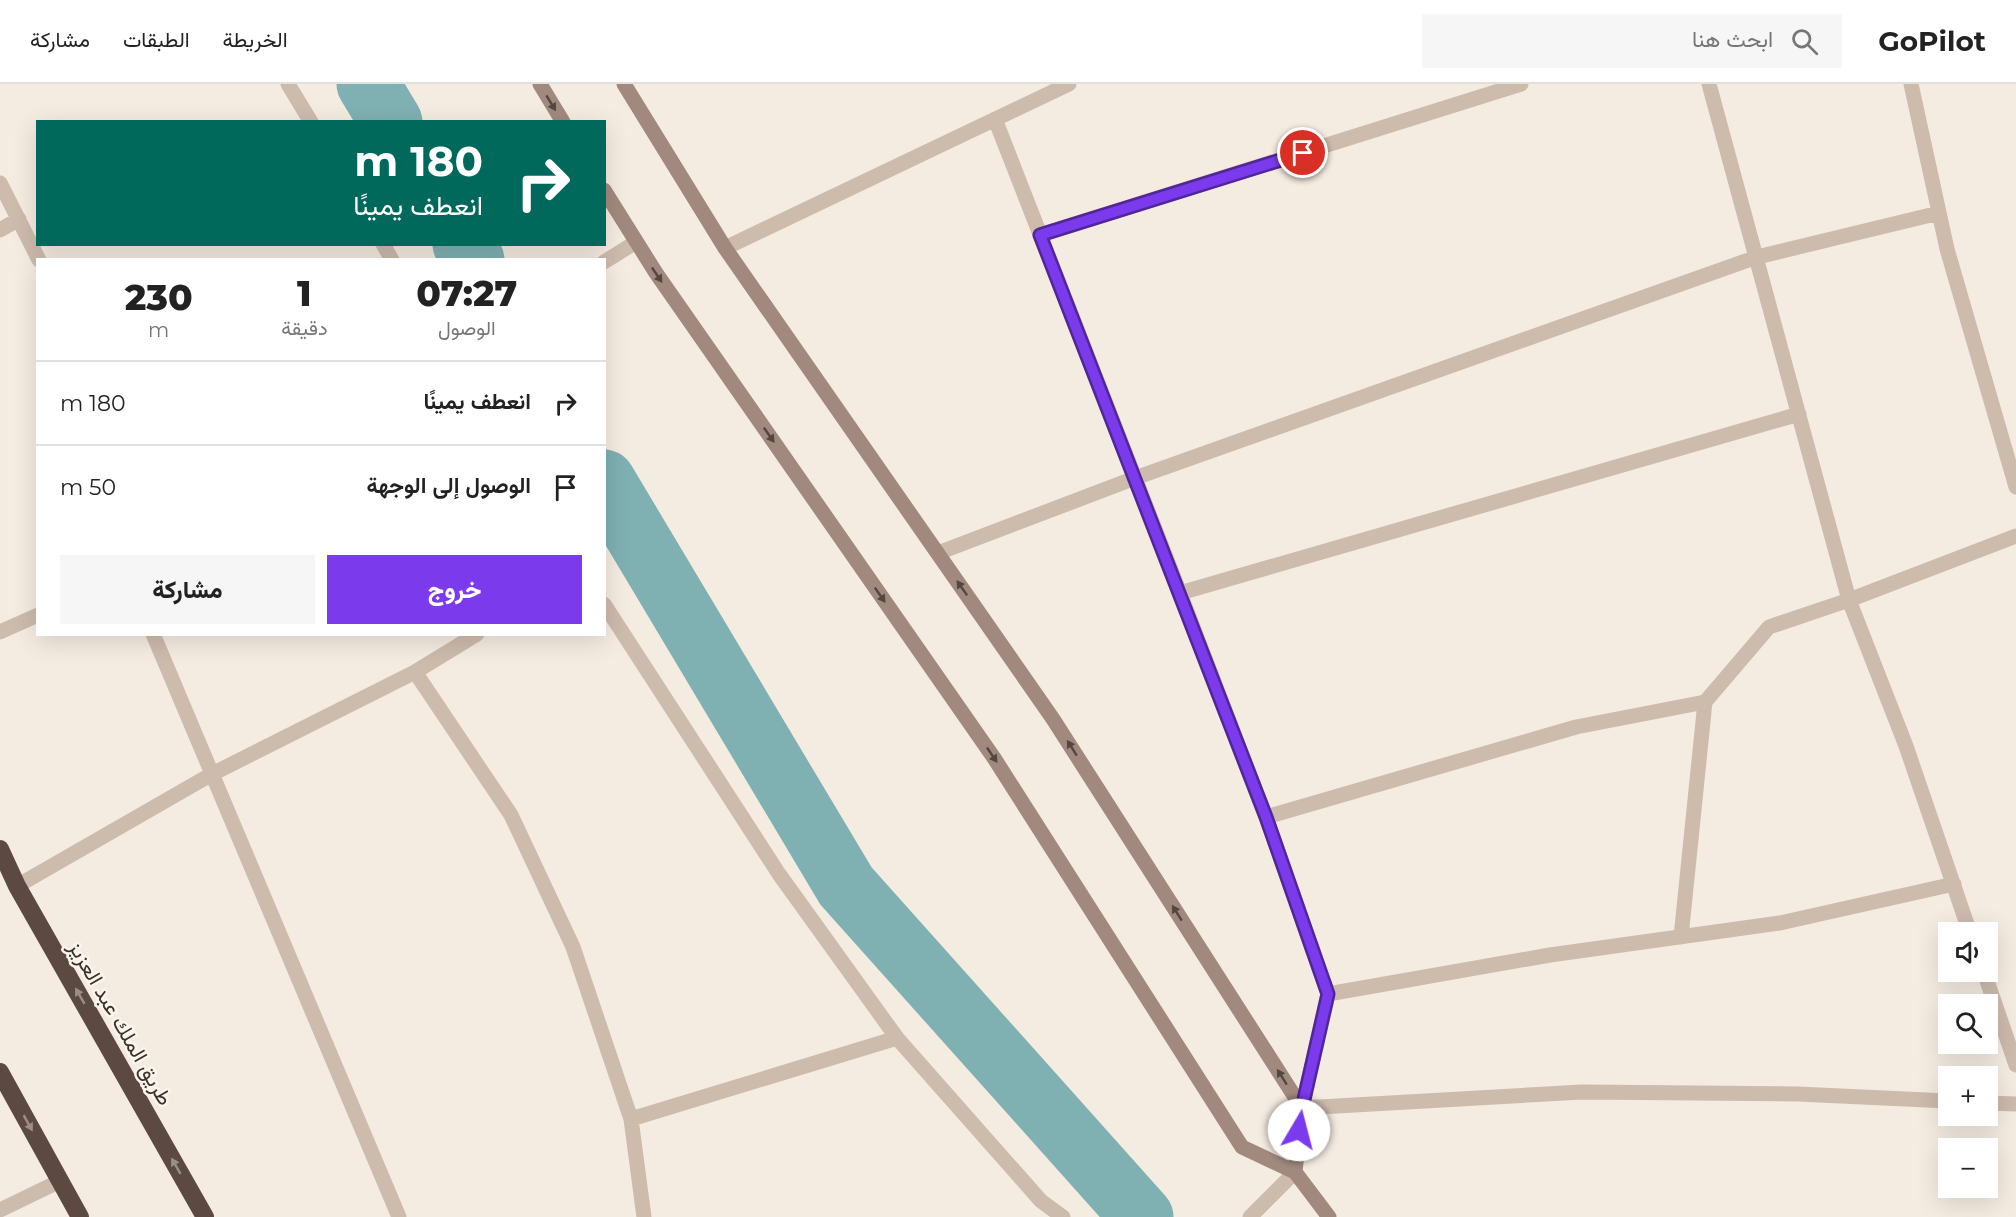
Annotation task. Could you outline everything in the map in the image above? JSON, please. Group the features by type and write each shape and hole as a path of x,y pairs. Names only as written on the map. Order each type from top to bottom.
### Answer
{"highway":[{"name":"طريق الملك عبد العزيز","path":"0,849 17,886 205,1217"},
{"path":"0,1072 80,1217"}],"street":[{"path":"288,84 310,120"},
{"path":"540,84 562,120"},
{"path":"624,84 725,248 1053,718 1302,1108"},
{"path":"725,248 1069,84"},
{"path":"1040,235 1521,84"},
{"path":"1709,84 1849,600 1906,746 1966,922"},
{"path":"1911,84 1947,249 2016,487"},
{"path":"995,119 1266,817 1328,994 1302,1108 1295,1172 1250,1217"},
{"path":"0,183 38,258"},
{"path":"606,193 662,283 994,759 1242,1147 1295,1172 1329,1217"},
{"path":"938,553 1135,478 1756,257 1939,213"},
{"path":"0,230 19,219"},
{"path":"606,261 636,242"},
{"path":"1180,593 1799,414"},
{"path":"1682,937 1705,702 1769,627 1849,600 2016,536"},
{"path":"606,607 779,874 897,1038 1041,1201 1063,1217"},
{"path":"0,632 36,616"},
{"path":"154,636 399,1217"},
{"path":"17,886 212,774 415,672 474,636"},
{"path":"415,672 511,815 573,947 631,1119 644,1217"},
{"path":"1266,817 1576,727 1705,702"},
{"path":"1328,994 1550,955 1780,923 1954,884"},
{"path":"1987,982 2016,1065"},
{"path":"631,1119 897,1038"},
{"path":"1302,1108 1582,1092 1798,1094 1938,1101"},
{"path":"1998,1103 2016,1104"},
{"path":"0,1210 60,1181"}],"waterway":[{"path":"368,84 390,120"},
{"path":"465,246 472,258"},
{"path":"606,484 846,886 1142,1217"}],"route":[{"path":"1299,1130 1328,994 1266,817 1040,235 1303,153"}]}
